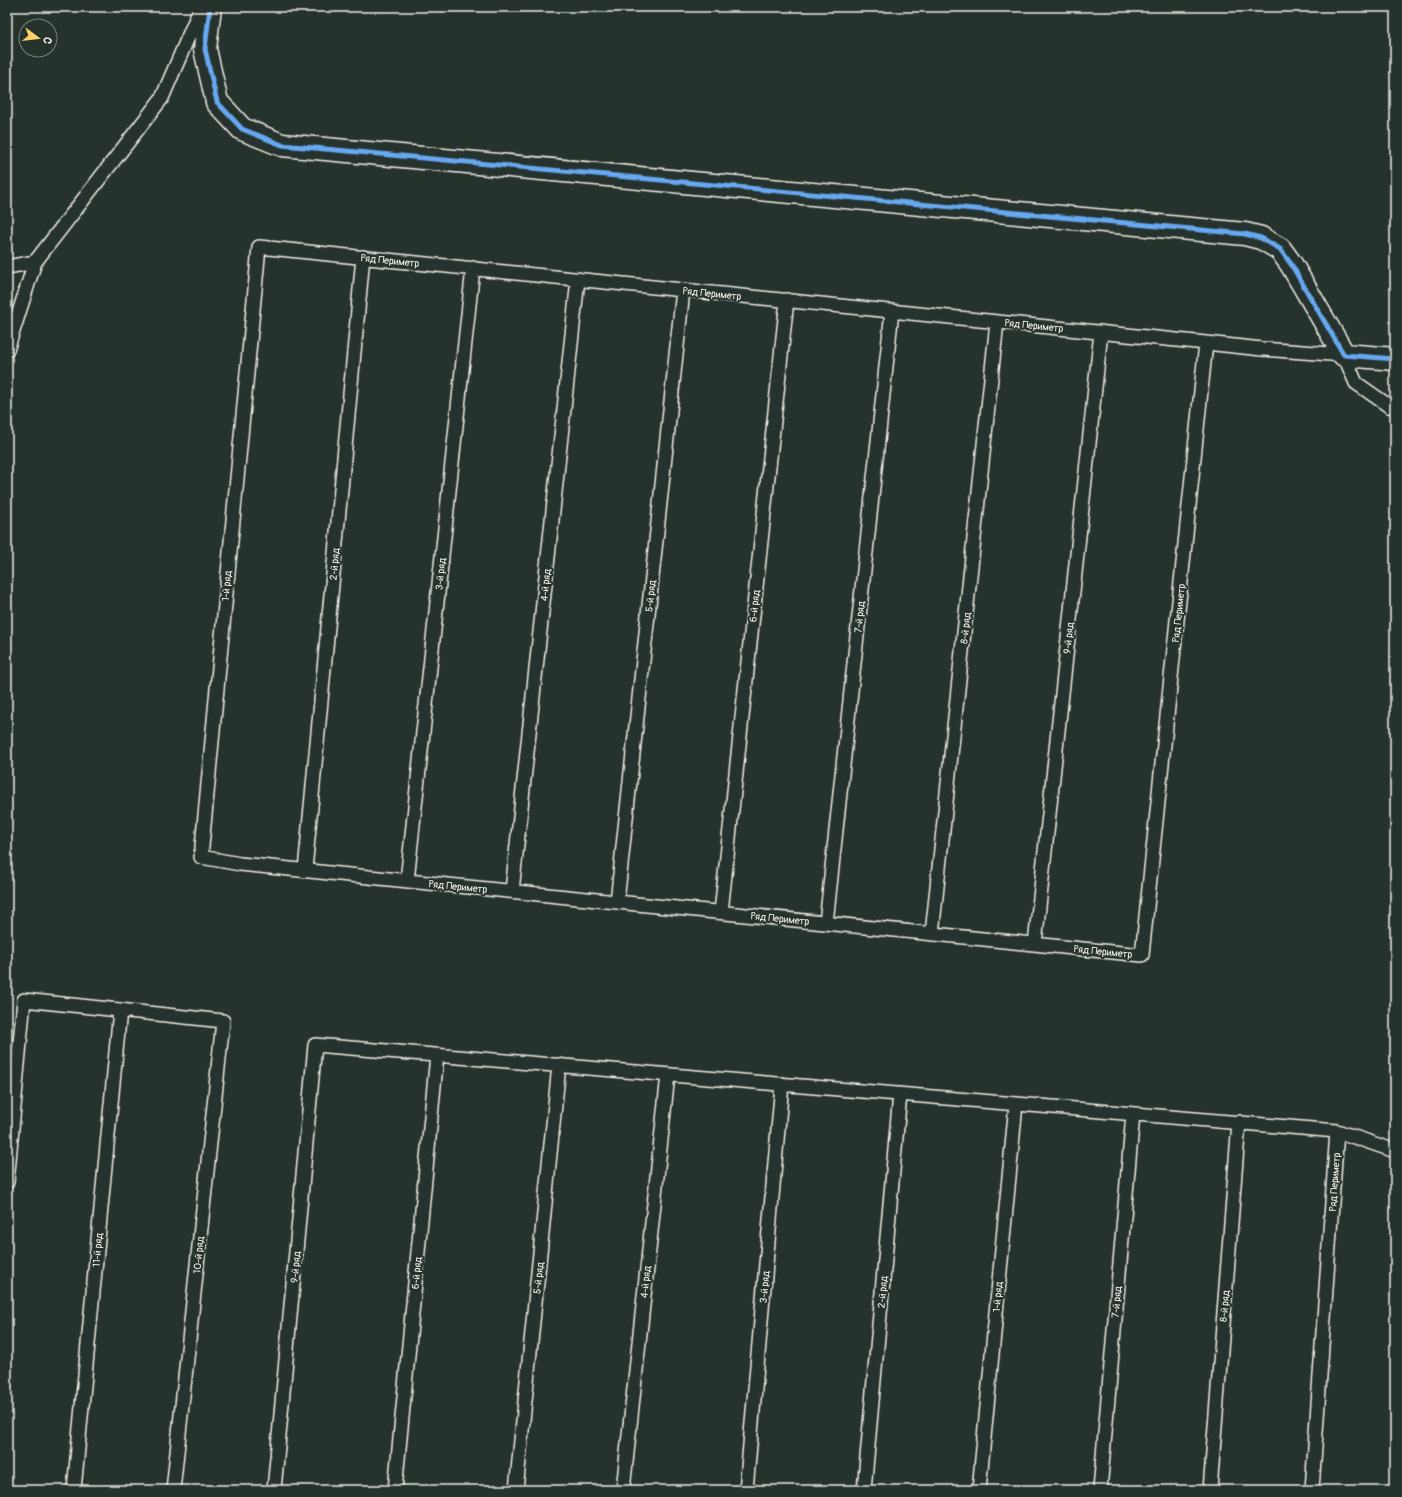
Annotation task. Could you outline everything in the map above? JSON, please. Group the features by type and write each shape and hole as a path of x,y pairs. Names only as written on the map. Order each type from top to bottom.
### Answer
{"street":[{"path":"210,7 205,49 217,102 242,129 282,145 1245,234 1261,238 1280,248 1291,264 1344,355 1395,359"}],"lane":[{"path":"7,350 35,262 162,98 201,7"},
{"name":"Ряд Периметр","path":"240,864 1142,955 1206,342 259,247 256,274"},
{"name":"2-й ряд","path":"304,870 363,257"},
{"path":"7,267 35,262"},
{"name":"3-й ряд","path":"407,880 473,268"},
{"name":"1-й ряд","path":"240,864 201,857 256,274"},
{"name":"4-й ряд","path":"512,891 578,279"},
{"name":"5-й ряд","path":"617,902 683,290"},
{"name":"6-й ряд","path":"721,912 786,300"},
{"name":"7-й ряд","path":"826,923 892,311"},
{"name":"8-й ряд","path":"932,934 997,322"},
{"name":"9-й ряд","path":"1035,944 1101,332"},
{"path":"1206,342 1262,349 1344,355 1356,383 1389,406 1395,407"},
{"path":"7,1182 24,1000 120,1010"},
{"name":"10-й ряд","path":"120,1010 223,1020 173,1490"},
{"name":"11-й ряд","path":"74,1490 120,1010"},
{"name":"9-й ряд","path":"274,1490 315,1045 437,1055"},
{"path":"437,1055 1338,1131 1395,1151"},
{"name":"6-й ряд","path":"395,1490 437,1055"},
{"name":"5-й ряд","path":"516,1490 559,1065"},
{"name":"4-й ряд","path":"623,1490 668,1075"},
{"name":"3-й ряд","path":"746,1490 782,1084"},
{"name":"2-й ряд","path":"864,1490 900,1094"},
{"name":"1-й ряд","path":"979,1490 1016,1104"},
{"name":"7-й ряд","path":"1100,1490 1133,1114"},
{"name":"8-й ряд","path":"1210,1490 1239,1122"},
{"name":"Ряд Периметр","path":"1312,1490 1338,1131"}],"cycle path":[{"path":"210,7 205,49 217,102 242,129 282,145 1245,234 1261,238 1280,249 1291,264 1344,355 1395,359"}]}
